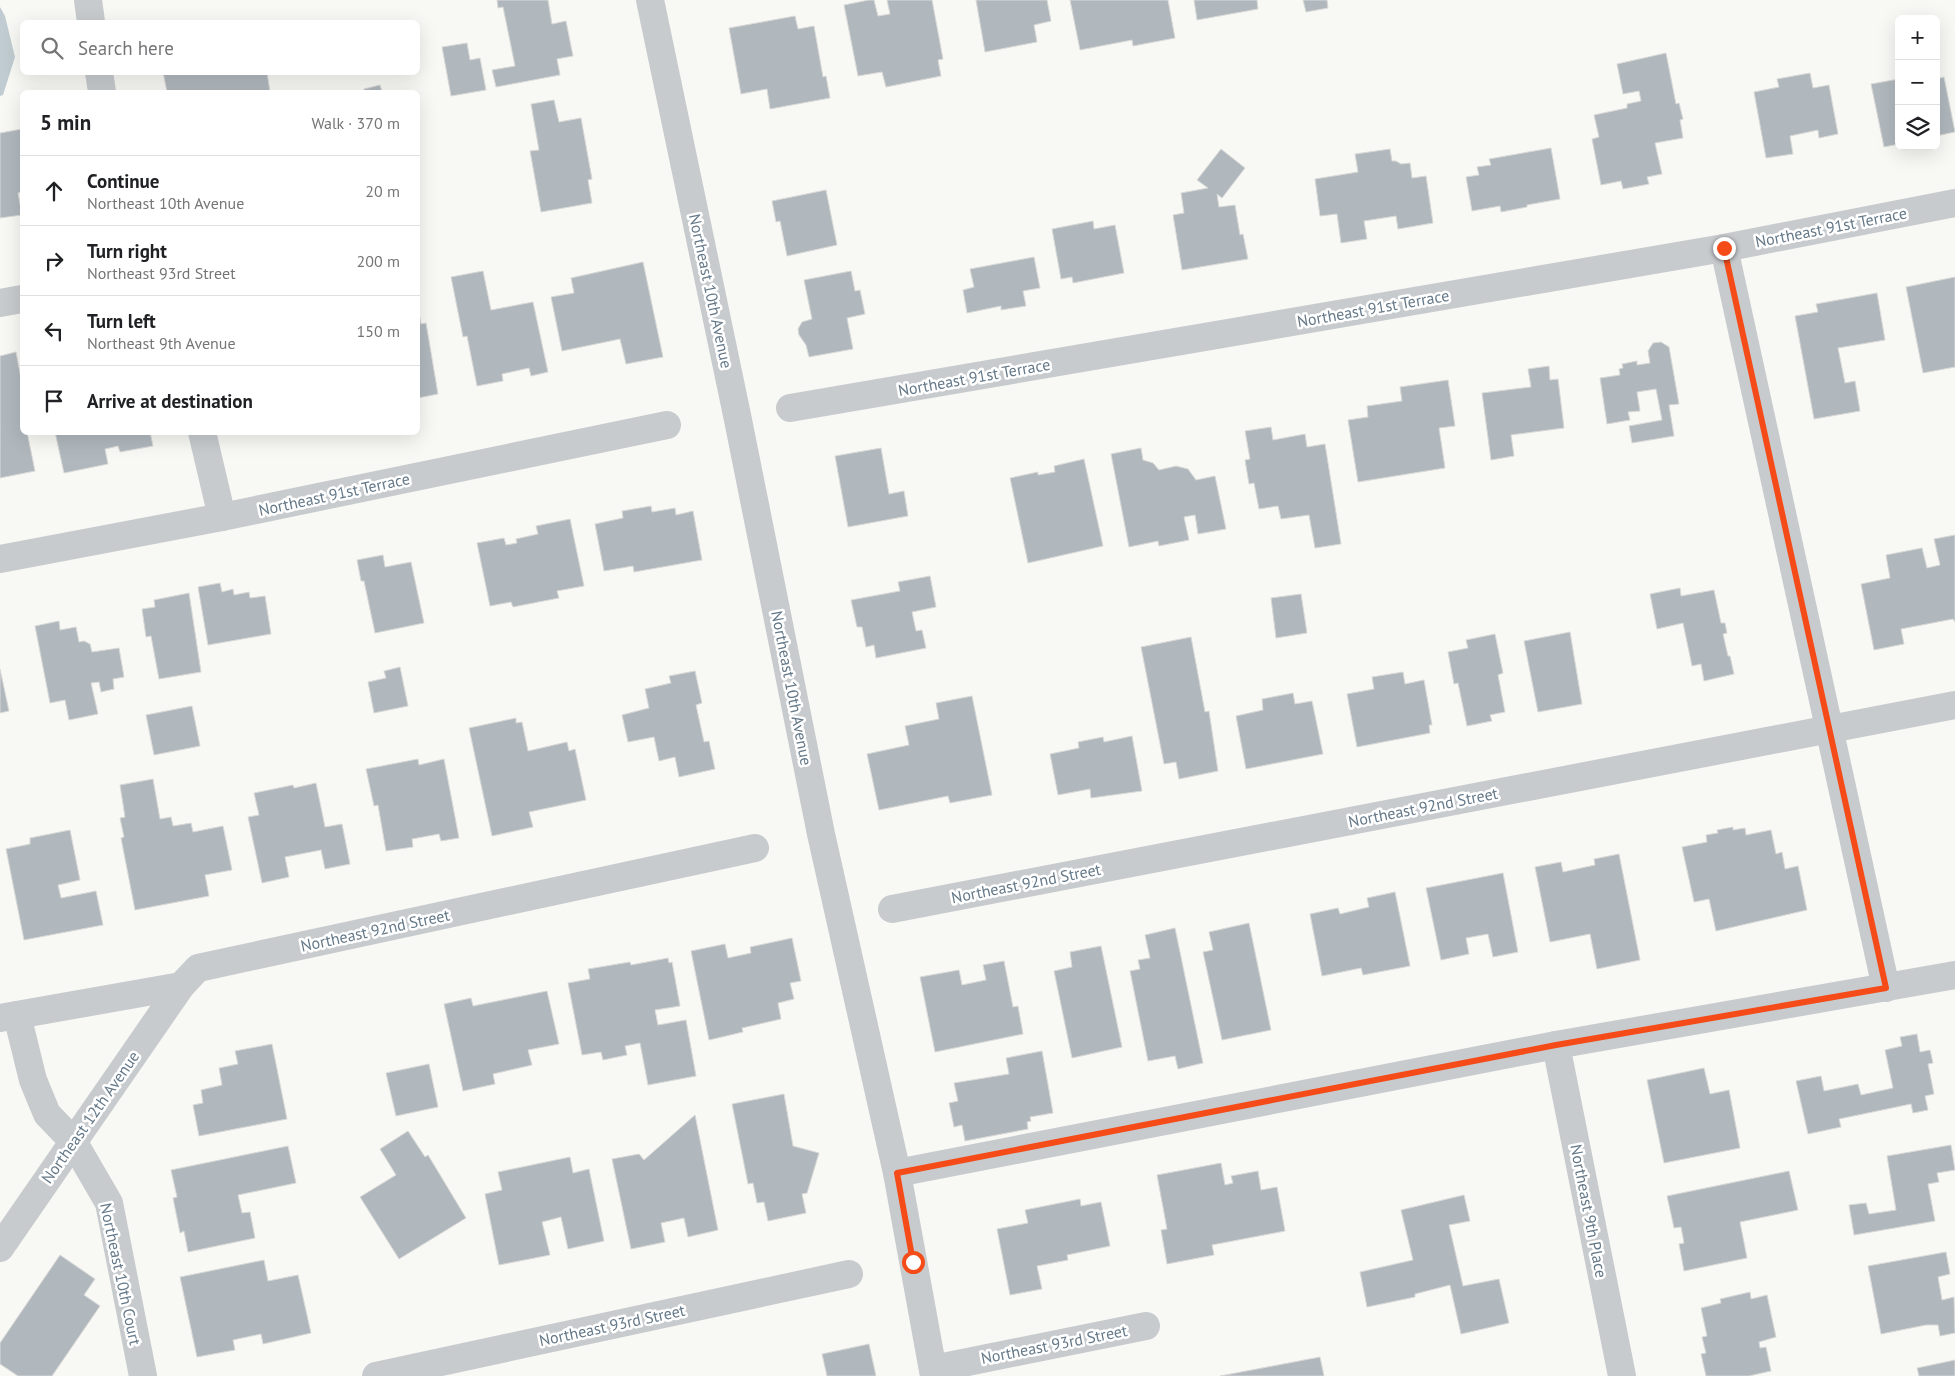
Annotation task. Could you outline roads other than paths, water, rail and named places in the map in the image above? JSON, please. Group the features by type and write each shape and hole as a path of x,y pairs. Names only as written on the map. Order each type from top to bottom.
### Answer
{"street":[{"path":"88,0 91,20"},
{"name":"Northeast 10th Avenue","path":"650,0 737,415 821,834 897,1173 933,1372"},
{"path":"99,75 102,90"},
{"name":"Northeast 91st Terrace","path":"790,408 1724,248 1955,203"},
{"path":"1724,248 1886,988"},
{"path":"0,303 20,299"},
{"name":"Northeast 91st Terrace","path":"0,559 222,517 667,425"},
{"path":"203,435 222,517"},
{"name":"Northeast 92nd Street","path":"892,909 1955,705"},
{"name":"Northeast 92nd Street","path":"181,986 198,968 755,848"},
{"path":"897,1173 1556,1045 1955,975"},
{"path":"9,1016 181,986"},
{"name":"Northeast 12th Avenue","path":"0,1248 181,986"},
{"name":"Northeast 10th Court","path":"9,1016 47,1114 73,1141 109,1204 143,1376"},
{"name":"Northeast 9th Place","path":"1556,1045 1622,1376"},
{"name":"Northeast 93rd Street","path":"376,1376 849,1274"},
{"name":"Northeast 93rd Street","path":"933,1372 1146,1326"}]}
